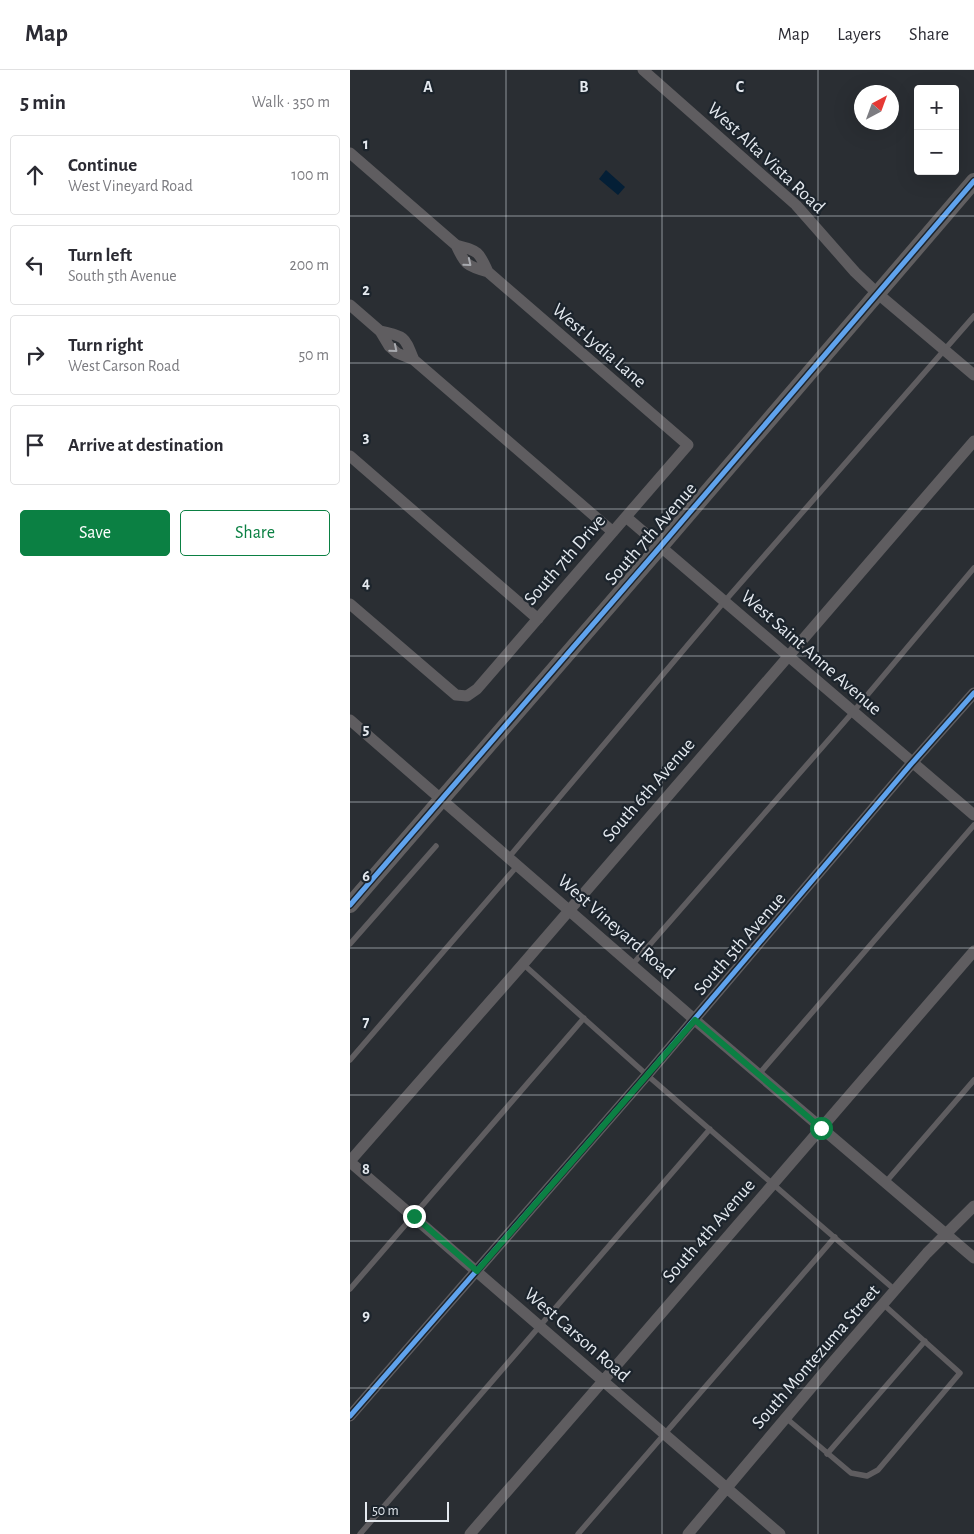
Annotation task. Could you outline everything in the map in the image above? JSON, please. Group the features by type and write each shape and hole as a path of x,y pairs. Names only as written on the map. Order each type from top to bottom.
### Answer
{"main road":[{"name":"South 7th Avenue","path":"350,905 974,181"}],"street":[{"name":"West Alta Vista Road","path":"643,70 796,205 855,272 878,294 974,375"},
{"name":"West Lydia Lane","path":"350,153 456,245 462,260 471,267 488,272 688,445"},
{"path":"350,305 380,331 388,346 397,353 414,360 613,532"},
{"name":"South 6th Avenue","path":"350,1161 974,441"},
{"name":"South 7th Drive","path":"350,604 456,695 467,696 477,690 688,445"},
{"path":"350,456 538,619"},
{"name":"West Saint Anne Avenue","path":"626,517 974,815"},
{"name":"South 5th Avenue","path":"350,1416 695,1020 912,763 974,693"},
{"name":"West Vineyard Road","path":"350,720 695,1020 974,1258"},
{"name":"South 4th Avenue","path":"470,1534 974,951"},
{"name":"West Carson Road","path":"350,1161 780,1534"},
{"name":"South Montezuma Street","path":"688,1534 927,1254 974,1206"}],"lane":[{"path":"508,857 724,602 974,316"},
{"path":"632,965 853,712 974,568"},
{"path":"759,1074 974,825"},
{"path":"350,944 436,846"},
{"path":"350,1060 518,865"},
{"path":"522,964 647,1075 896,1290"},
{"path":"350,1289 584,1018"},
{"path":"886,1183 974,1080"},
{"path":"360,1534 710,1129"},
{"path":"578,1534 835,1237"},
{"path":"786,1418 851,1473 867,1476 878,1470 960,1373 884,1305"},
{"path":"827,1454 925,1341"}],"water":[{"path":"606,170 625,187 618,195 599,179"}],"cycle path":[{"path":"350,905 974,181"},
{"path":"350,1416 647,1075 912,763 974,693"}],"route":[{"path":"414,1216 477,1271 695,1020 821,1128"}]}
